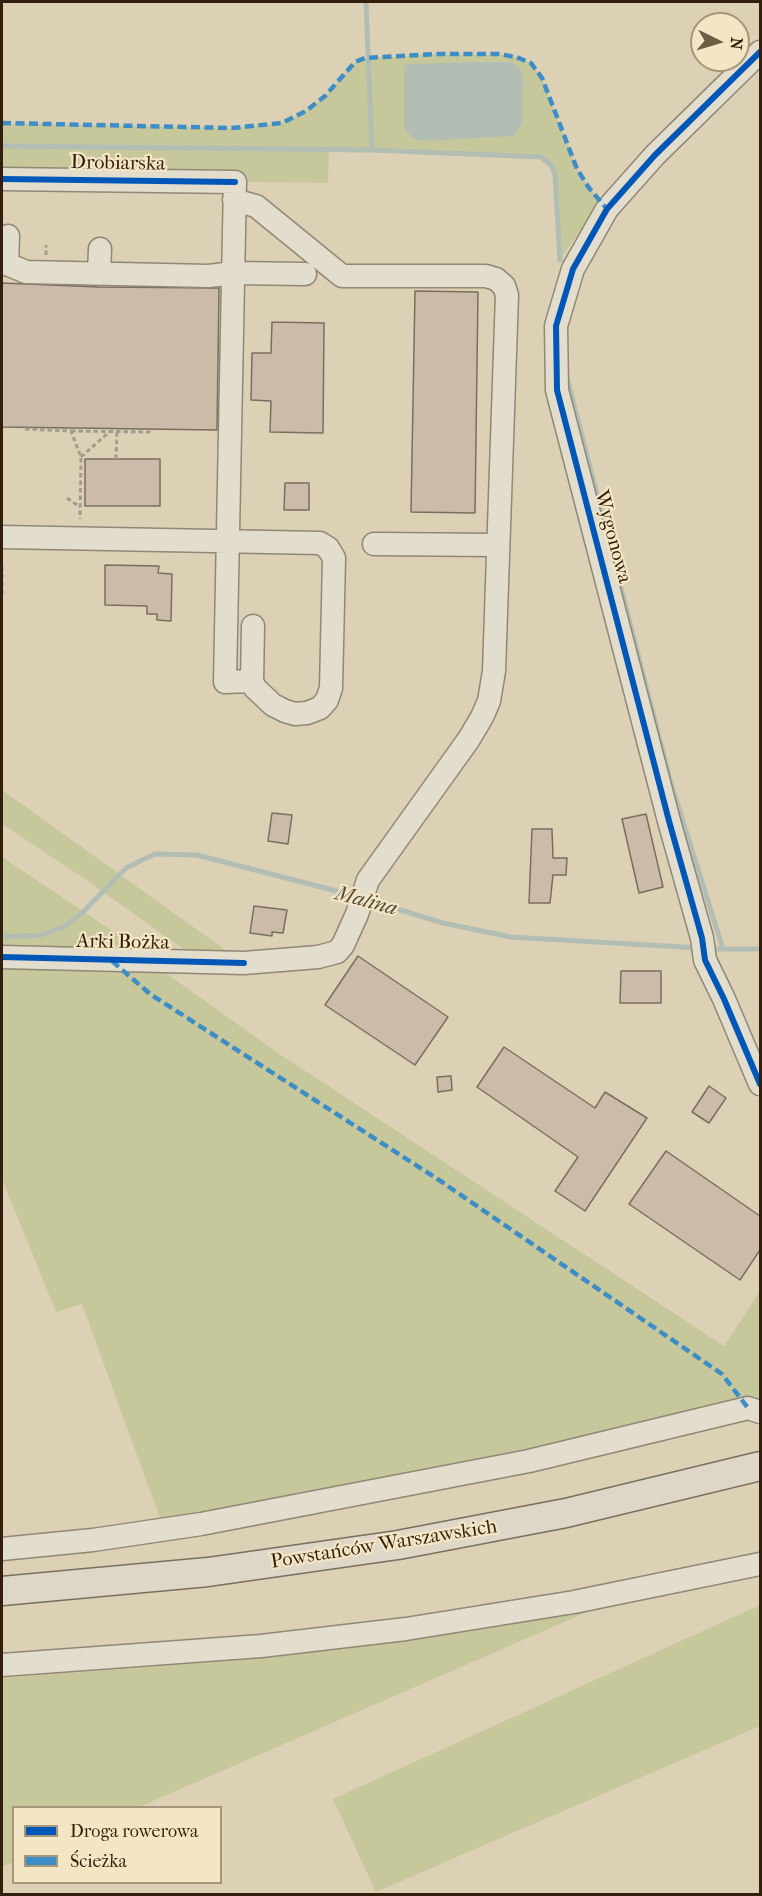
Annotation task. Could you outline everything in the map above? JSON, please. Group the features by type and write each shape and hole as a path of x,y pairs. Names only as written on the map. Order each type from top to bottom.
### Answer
{"main road":[{"name":"Powstańców Warszawskich","path":"2,1591 208,1572 398,1545 566,1513 760,1466"}],"street":[{"name":"Wygonowa","path":"760,52 655,155 607,209 573,269 556,326 557,390 669,821 704,949 760,1084"},
{"name":"Drobiarska","path":"2,179 234,191"},
{"path":"234,191 225,682 252,681"},
{"path":"234,191 256,206 342,276 486,276 496,279 504,286 507,295 498,545 374,544"},
{"path":"8,236 4,264 26,272 209,276 233,273 305,274"},
{"path":"99,274 100,249"},
{"path":"2,537 320,543 328,548 334,558 331,688 327,700 320,708 307,713 295,714 273,705 255,688 252,681 253,626"},
{"name":"Arki Bożka","path":"2,957 244,963 318,957 337,952 343,945 357,914 368,880 469,739 489,702 494,671 498,545"},
{"path":"2,1549 93,1540 201,1524 529,1461 748,1408 760,1412"},
{"path":"2,1665 261,1646 406,1629 574,1602 760,1564"}],"path":[{"path":"25,429 151,432"},
{"path":"71,430 81,457 80,528"},
{"path":"81,457 110,431"},
{"path":"117,431 117,459"},
{"path":"67,498 80,507"},
{"path":"2,567 2,595"}],"green space":[{"path":"437,54 499,54 516,57 531,63 542,78 577,169 589,188 601,200 560,260 555,176 552,166 541,157 329,150 328,183 2,179 2,123 232,128 282,123 306,111 325,96 355,62 365,58"},
{"path":"2,790 238,959 193,956 79,875 2,824"},
{"path":"2,857 147,954 163,971 278,1053 724,1346 760,1291 760,1399 741,1397 572,1442 164,1529 82,1304 56,1312 2,1179"},
{"path":"760,1605 760,1726 376,1892 333,1799"},
{"path":"592,1610 141,1806 12,1806 12,1862 2,1867 2,1678 252,1659"}],"shaded area":[{"path":"509,62 515,64 523,75 522,123 514,136 424,141 414,139 404,128 404,66"}],"building":[{"path":"2,283 219,288 217,430 2,427"},
{"path":"415,291 478,292 475,513 411,512"},
{"path":"272,322 324,323 323,433 270,432 271,401 251,400 252,353 271,353"},
{"path":"85,459 160,459 160,506 85,506"},
{"path":"285,483 309,483 309,510 284,510"},
{"path":"105,565 159,566 158,573 172,574 171,621 157,620 157,614 147,614 147,606 105,605"},
{"path":"272,813 292,815 288,844 268,841"},
{"path":"646,814 663,887 639,893 622,819"},
{"path":"532,829 552,829 553,858 567,858 566,875 553,875 550,903 529,903"},
{"path":"254,906 287,910 283,933 272,932 272,936 250,933"},
{"path":"358,956 448,1017 415,1065 325,1005"},
{"path":"621,971 661,971 661,1003 620,1003"},
{"path":"504,1047 595,1108 605,1092 647,1118 585,1211 555,1191 578,1157 477,1087"},
{"path":"451,1076 452,1090 438,1092 437,1077"},
{"path":"709,1086 726,1098 709,1123 692,1112"},
{"path":"666,1151 760,1216 760,1250 740,1280 629,1204"}],"waterway":[{"path":"366,2 372,150"},
{"path":"2,146 372,150 541,157 552,166 555,176 560,260"},
{"path":"568,381 671,783 723,949"},
{"name":"Malina","path":"2,937 41,935 63,927 81,914 126,868 155,854 197,855 356,896"},
{"name":"Malina","path":"368,900 443,923 511,937 699,948"},
{"name":"Malina","path":"708,949 760,949"}],"marked path":[{"path":"2,123 232,128 282,123 306,111 325,96 355,62 365,58 437,54 499,54 531,63 542,78 577,169 607,209"},
{"path":"112,961 150,994 436,1178 722,1374 748,1408"}],"cycle path":[{"path":"760,52 655,155 607,209 573,269 556,326 557,390 669,821 702,938 705,960 760,1084"},
{"path":"2,179 235,182"},
{"path":"2,957 244,963"}]}
